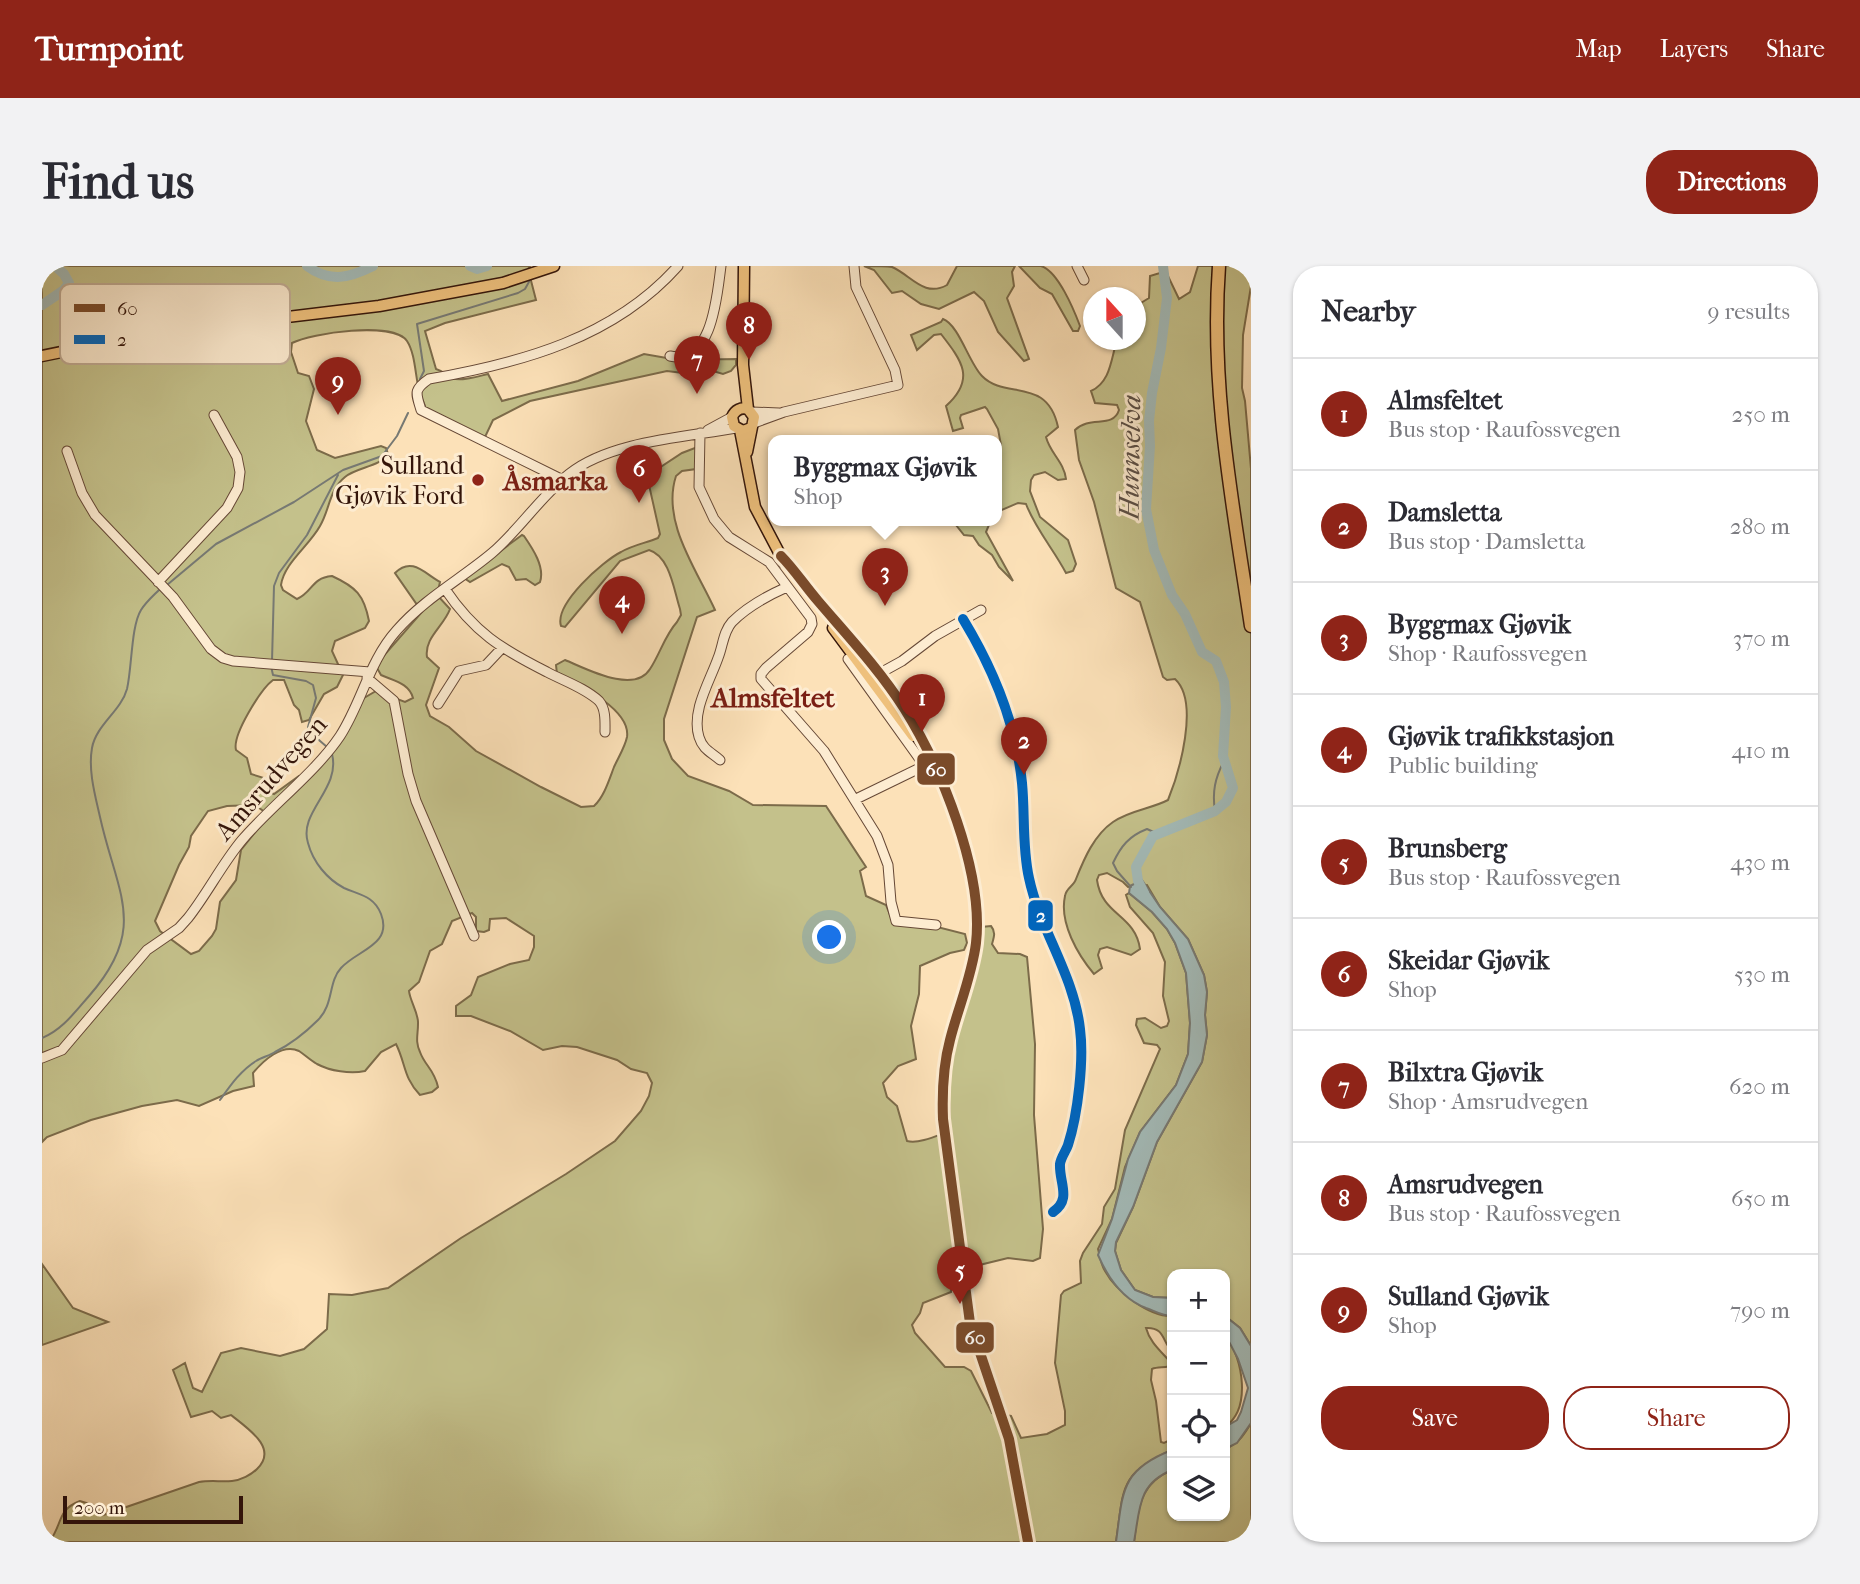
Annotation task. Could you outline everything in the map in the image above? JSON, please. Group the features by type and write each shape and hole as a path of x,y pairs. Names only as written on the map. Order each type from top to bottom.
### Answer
{"highway":[{"path":"1219,266 1217,373 1221,426 1251,626"},
{"path":"1225,266 1222,328 1224,396 1229,448 1251,590"}],"main road":[{"path":"290,316 379,306 503,283 554,266"},
{"path":"744,266 744,420 746,457 755,507 781,556 878,680 916,740 943,789 969,868 977,925 972,967 944,1067 942,1102 970,1323 1009,1439 1028,1542"},
{"path":"42,356 60,352"}],"street":[{"path":"563,480 421,410 416,392 418,387 429,379 516,361 595,331 628,312 664,282 678,266"},
{"path":"670,356 685,356 704,340 717,300 721,266"},
{"name":"Amsrudvegen","path":"42,1058 62,1050 146,950 179,928 242,841 336,742 351,718 369,675 397,630 515,532 570,472 607,454 644,443 703,432 898,385 895,370 856,286 854,266"},
{"path":"1077,266 1084,281"},
{"path":"158,582 227,508 238,488 240,472 237,457 214,415"},
{"path":"703,432 699,487 714,519 729,537 769,562 812,622 808,632 762,673 763,683 824,751 856,799 886,855 896,921 936,925"},
{"path":"67,451 89,507 188,616 211,649 223,658 233,661 369,675 394,701 416,801 474,936"},
{"path":"720,760 704,748 698,736 697,723 725,632 730,624 745,612 787,587"},
{"path":"444,589 472,625 502,648 589,693 601,703 605,732"},
{"path":"878,680 935,636 981,610"},
{"path":"963,620 996,681 1013,729 1022,782 1025,854 1029,879 1074,997 1080,1029 1078,1087 1068,1145 1060,1161 1064,1200 1053,1212"},
{"path":"438,704 459,671 486,665 502,648"},
{"path":"848,659 928,763 856,799"}],"shaded area":[{"path":"42,266 530,266 528,269 536,300 445,323 425,331 436,369 456,379 488,374 502,401 578,381 644,354 678,360 736,359 736,365 723,374 713,371 691,374 667,371 530,401 493,420 485,437 428,414 420,394 410,347 399,335 386,331 351,331 292,343 291,352 298,373 309,376 314,389 306,421 317,450 335,458 381,446 386,448 388,454 380,462 350,474 340,482 320,526 287,569 281,585 283,590 297,599 320,579 332,576 358,593 369,621 365,628 335,641 332,651 343,675 337,687 324,694 309,720 302,722 284,680 273,680 248,713 238,734 236,750 247,758 251,774 267,779 269,792 274,794 299,776 312,774 364,698 376,691 405,702 413,698 405,686 381,675 377,668 380,660 422,612 395,573 401,568 413,566 440,582 437,595 450,609 428,644 427,657 439,668 426,705 430,716 449,727 476,751 541,787 581,807 594,806 603,793 625,745 626,727 612,707 557,674 556,665 565,660 621,680 633,680 643,676 650,669 681,615 680,609 662,559 649,550 620,561 565,627 561,626 561,617 572,595 603,564 626,550 658,538 660,534 649,485 650,474 682,453 700,446 696,469 682,471 676,476 673,511 683,545 715,610 697,617 664,719 664,740 672,759 688,776 729,791 753,805 826,806 866,867 860,871 866,896 886,905 890,915 965,934 967,943 964,950 920,966 919,994 911,1026 916,1059 898,1066 883,1083 887,1097 897,1106 907,1141 927,1139 947,1132 950,1127 948,1065 981,927 993,928 992,944 998,953 1027,957 1035,1044 1034,1115 1043,1229 1040,1258 1033,1261 1008,1258 955,1271 952,1275 951,1292 923,1303 912,1325 915,1333 945,1367 964,1367 971,1371 992,1413 1011,1416 1021,1438 1047,1434 1065,1425 1065,1411 1055,1363 1061,1295 1081,1283 1080,1261 1102,1224 1104,1207 1115,1189 1125,1130 1160,1049 1157,1045 1144,1043 1136,1025 1137,1019 1145,1018 1161,1028 1167,1026 1169,1021 1163,996 1165,962 1153,933 1130,907 1126,895 1129,893 1152,912 1175,943 1186,973 1190,1023 1188,1054 1176,1085 1140,1132 1125,1167 1112,1219 1098,1249 1105,1271 1117,1287 1144,1307 1167,1315 1167,1344 1160,1332 1146,1328 1153,1343 1167,1358 1167,1366 1152,1369 1151,1380 1161,1442 1167,1442 1167,1452 1142,1467 1127,1485 1116,1542 49,1542 63,1513 80,1501 93,1505 103,1515 199,1482 235,1480 255,1471 263,1461 264,1454 258,1439 231,1415 221,1418 212,1411 191,1417 173,1370 185,1363 193,1388 202,1392 221,1353 241,1348 280,1356 304,1349 327,1329 329,1294 352,1295 388,1288 461,1238 566,1174 615,1141 641,1111 652,1083 647,1073 631,1069 617,1060 577,1047 562,1046 543,1050 510,1031 471,1016 456,1016 456,1006 471,995 478,977 510,964 529,960 534,947 534,936 506,918 490,919 489,930 476,931 476,917 472,913 452,921 442,944 430,951 419,982 409,991 418,1020 418,1048 438,1087 432,1092 420,1095 414,1088 396,1044 381,1052 365,1071 353,1072 328,1068 317,1064 299,1051 286,1049 267,1059 253,1073 254,1086 233,1091 199,1106 177,1100 91,1120 47,1137 42,1142","holes":["255,805 266,813 264,821 241,850 236,880 220,902 216,929 199,951 191,954 160,931 155,921 189,847 191,836 208,811 227,806"]},
{"path":"864,266 892,267 931,289 947,285 957,266 1015,266 1012,272 1014,286 1007,298 1029,359 1024,361 998,332 984,301 974,292 939,309 921,304 902,291 892,293 874,270"},
{"path":"1019,266 1041,266 1053,275 1074,311 1080,326 1078,331 1073,331 1052,294 1040,288"},
{"path":"1198,266 1251,266 1251,286 1243,335 1242,388 1251,469 1251,1346 1240,1328 1230,1320 1230,1269 1167,1269 1167,1298 1153,1297 1135,1290 1121,1270 1115,1251 1157,1142 1202,1062 1207,1035 1207,992 1204,975 1188,939 1160,907 1147,885 1128,887 1107,873 1099,875 1097,880 1100,892 1111,908 1132,929 1140,949 1131,955 1107,947 1100,949 1098,955 1102,968 1094,974 1071,938 1064,906 1067,891 1100,834 1106,827 1126,815 1168,800 1182,756 1187,720 1182,690 1175,679 1167,680 1163,677 1140,602 1116,588 1094,502 1079,460 1075,430 1087,423 1112,419 1119,410 1117,405 1095,403 1091,391 1103,382 1114,350 1146,350 1146,300 1149,298 1150,276 1163,272 1167,274 1179,299 1190,292"},
{"path":"943,319 954,329 982,376 1002,387 1035,395 1045,401 1053,411 1058,427 1046,437 1066,479 1058,480 1045,472 1034,475 1030,491 1040,517 1068,540 1076,564 1073,571 1066,573 1034,522 1026,504 1018,503 1002,510 1002,435 999,435 987,409 985,407 961,415 963,428 953,431 946,406 961,387 963,370 960,362 941,334 934,335 917,350 911,335"},
{"path":"957,526 988,526 986,532 1013,581 973,536 964,535"},
{"path":"522,535 537,558 541,570 540,582 535,585 526,579 516,580 509,567 502,564 470,582 464,578"},
{"path":"42,1264 73,1308 108,1322 42,1345"},
{"path":"1230,1342 1237,1357 1242,1384 1239,1409 1230,1422"},
{"path":"1251,1423 1251,1542 1134,1542 1142,1499 1153,1482 1167,1473 1167,1521 1230,1521 1230,1447 1240,1439"}],"water":[{"path":"1142,880 1160,907 1188,939 1204,975 1207,992 1207,1035 1202,1062 1157,1142 1133,1207 1116,1242 1115,1251 1121,1270 1135,1290 1153,1297 1167,1298 1167,1315 1137,1304 1123,1293 1111,1280 1098,1255 1112,1219 1128,1159 1140,1132 1176,1085 1188,1054 1190,1023 1186,973 1167,929 1129,893 1130,886"},
{"path":"1230,1320 1240,1328 1251,1346 1251,1423 1237,1443 1230,1446 1230,1424 1237,1420 1241,1412 1248,1388 1230,1344"},
{"path":"1167,1452 1167,1473 1146,1490 1139,1509 1134,1542 1116,1542 1120,1509 1127,1485 1142,1466"}],"waterway":[{"path":"55,266 64,274 68,284"},
{"path":"307,266 332,277 348,276 373,266"},
{"path":"470,266 477,269 487,266"},
{"name":"Hunnselva","path":"1144,893 1138,881 1136,867 1153,836 1215,811 1226,802 1233,788 1223,756 1226,707 1224,682 1216,661 1202,652 1185,614 1172,595 1154,550 1146,509 1149,421 1167,298 1163,266"},
{"path":"420,379 424,371 417,324 518,293 525,289 530,280"},
{"path":"42,305 60,293"},
{"path":"167,585 216,544 294,502 343,470 382,456 397,436 408,413"},
{"path":"272,661 274,586 279,573 307,535 338,475"},
{"path":"42,1038 62,1025 79,1008 107,972 118,950 123,930 123,910 94,791 91,756 98,732 120,704 127,689 138,617 145,604 159,590"},
{"path":"271,666 273,675 306,681 313,685 316,698 308,727 327,747"},
{"path":"220,1100 251,1065 287,1045 318,1020 327,1007 334,980 341,968 372,946 382,933 381,914 375,903 332,880 317,863 308,843 309,821 331,778 332,754"},
{"path":"1215,811 1215,785 1224,761"},
{"name":"Hunnselva","path":"1131,887 1113,863 1130,838 1147,829 1156,833"}],"transit line":[{"name":"60","path":"781,556 873,666 904,708 945,790 966,853 977,915 976,943 946,1060 943,1119 970,1323 1009,1439 1028,1542"},
{"name":"2","path":"963,619 994,677 1009,718 1022,783 1025,854 1029,878 1077,1009 1081,1071 1072,1132 1060,1164 1062,1202 1053,1212"}],"place":[{"name":"Amsrudvegen","path":"749,360"},
{"name":"Bilxtra Gjøvik","path":"697,394"},
{"name":"Sulland Gjøvik","path":"338,415"},
{"name":"Sulland Gjøvik Ford","path":"478,480"},
{"name":"Skeidar Gjøvik","path":"639,503"},
{"name":"Byggmax Gjøvik","path":"885,606"},
{"name":"Gjøvik trafikkstasjon","path":"622,634"},
{"name":"Almsfeltet","path":"922,732"},
{"name":"Damsletta","path":"1024,775"},
{"name":"Brunsberg","path":"960,1304"}],"district":[{"name":"Åsmarka","path":"555,480"},
{"name":"Almsfeltet","path":"773,697"}]}
